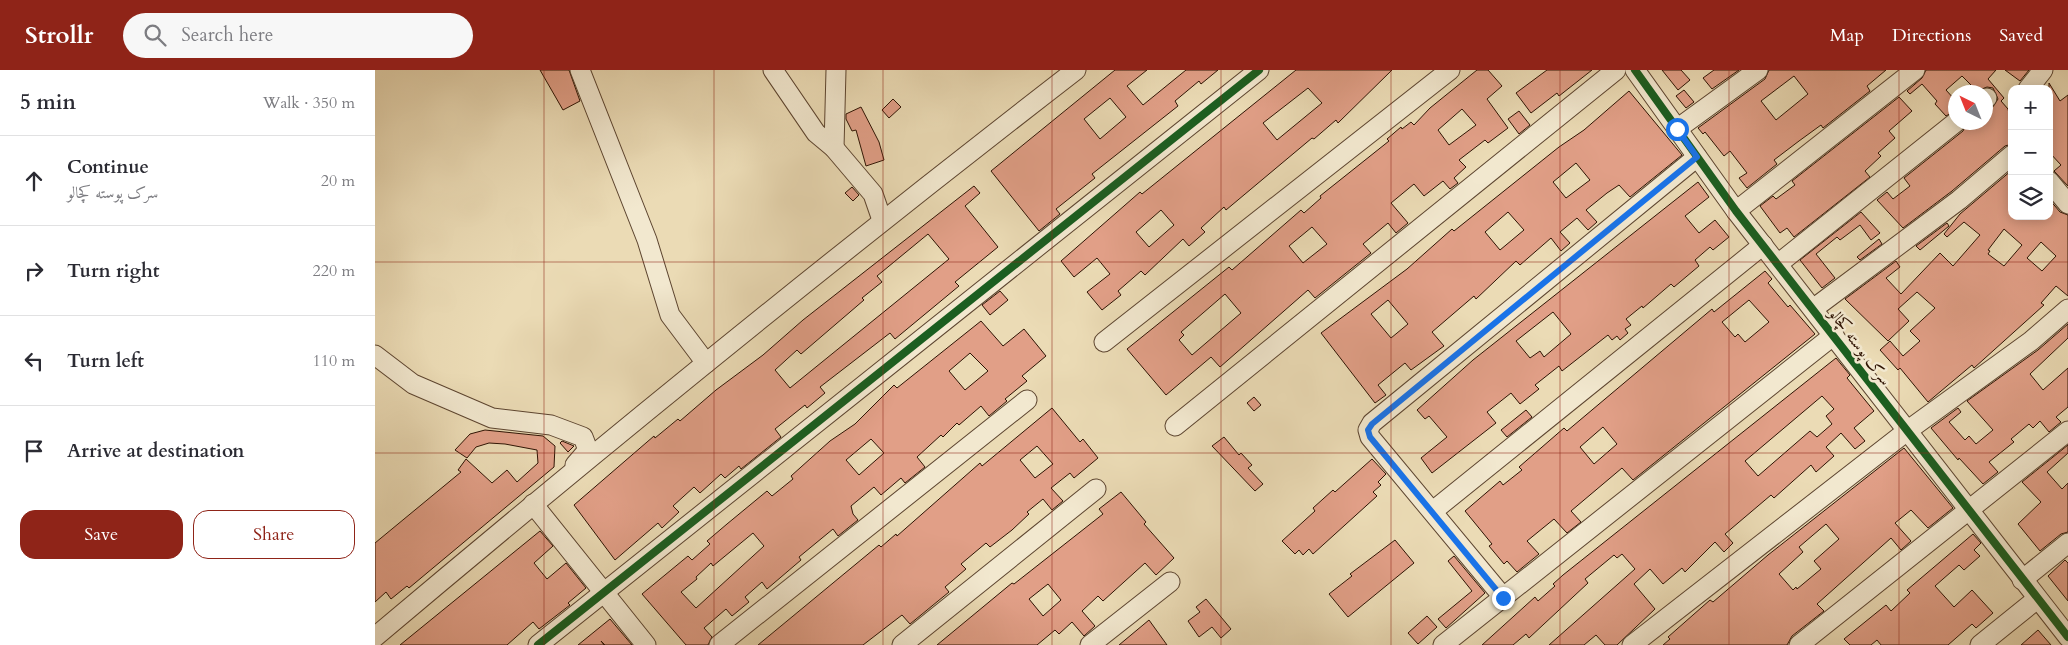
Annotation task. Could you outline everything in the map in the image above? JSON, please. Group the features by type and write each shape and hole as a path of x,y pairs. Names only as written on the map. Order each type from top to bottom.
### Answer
{"street":[{"path":"580,70 647,240 670,315 706,363"},
{"path":"773,70 816,132 834,148 873,194 881,220"},
{"path":"834,148 835,70"},
{"path":"375,637 533,504 881,220 1076,70"},
{"path":"538,645 1259,70"},
{"path":"1105,342 1450,70"},
{"path":"1175,426 1616,70"},
{"name":"سرک پوسته کچالو","path":"1635,70 1736,211 2068,637"},
{"path":"1677,129 1758,70"},
{"path":"1736,211 1915,70"},
{"path":"2031,85 2043,70"},
{"path":"1778,264 1948,128"},
{"path":"1503,598 1433,510 1370,437 1368,430 1372,424 1697,157"},
{"path":"1813,308 1959,200 2008,158"},
{"path":"2053,186 2068,204"},
{"path":"1433,510 1763,245"},
{"path":"1632,645 1907,431 2031,341 2068,309"},
{"path":"1443,645 1834,335"},
{"path":"375,355 413,384 492,418 551,425 583,437 588,450 564,479"},
{"path":"719,645 1027,400"},
{"path":"1799,645 2068,431"},
{"path":"902,645 1096,490"},
{"path":"533,504 646,645"},
{"path":"2022,580 2068,542"},
{"path":"1089,645 1170,582"},
{"path":"1980,645 2037,599"}],"building":[{"path":"540,70 569,70 580,101 563,110"},
{"path":"1115,70 1147,70 1127,86 1143,105 1186,70 1218,70 1201,84 1199,81 1175,101 1178,106 1092,174 1095,178 1056,209 1060,214 1039,231 991,171","holes":["1110,98 1126,117 1100,139 1084,119"]},
{"path":"1296,70 1392,70 1338,123 1336,120 1314,139 1312,138 1226,210 1224,207 1201,228 1205,232 1189,246 1183,239 1145,275 1141,271 1118,291 1121,295 1102,310 1087,292 1110,274 1097,258 1074,277 1061,261 1140,192 1142,194","holes":["1308,88 1322,103 1277,140 1263,123","1161,210 1174,225 1149,247 1136,232"]},
{"path":"1477,70 1488,70 1502,86 1487,99 1508,128 1488,143 1485,140 1459,160 1466,167 1454,178 1458,183 1450,189 1443,181 1424,196 1414,184 1391,203 1408,223 1396,233 1388,223 1363,244 1371,253 1315,298 1308,290 1220,367 1211,357 1166,395 1127,349 1229,267 1232,270 1301,210 1304,213 1321,198 1320,196 1389,141 1387,139 1401,127 1402,129 1411,122 1414,125 1430,108","holes":["1462,109 1476,125 1449,145 1438,130","1312,227 1327,244 1303,263 1289,246","1225,294 1241,313 1192,355 1179,340 1184,335 1181,332"]},
{"path":"1547,70 1592,70 1559,96 1557,93 1531,113 1516,93"},
{"path":"1662,70 1681,70 1690,80 1678,90"},
{"path":"1714,70 1739,70 1712,89 1703,78"},
{"path":"1769,70 1886,70 1867,86 1870,91 1823,128 1821,125 1774,160 1777,164 1747,188 1739,178 1747,173 1730,151 1724,156 1705,132 1703,134 1698,128 1765,79","holes":["1794,76 1808,94 1776,120 1761,101"]},
{"path":"1926,70 1996,70 1988,79 2004,98 2001,101 2008,109 2008,145 1903,228 1877,200 1887,192 1893,199 1910,186 1904,178 1963,130 1993,130 1993,106 1998,99 1993,85 1971,85 1962,76 1952,85 1948,85 1946,90 1948,92 1948,115 1946,116 1935,104 1937,101 1922,84 1910,94 1907,91 1922,78"},
{"path":"2005,70 2029,70 2020,81"},
{"path":"1684,90 1694,102 1686,108 1676,96"},
{"path":"2053,90 2060,101 2068,95 2068,186 2054,171 2061,165 2053,156"},
{"path":"1629,91 1682,155 1630,197 1619,185 1607,193 1586,210 1597,222 1588,230 1577,218 1560,232 1570,243 1561,251 1551,238 1520,265 1516,261 1476,299 1474,296 1432,332 1444,346 1411,370 1405,363 1378,385 1386,395 1375,403 1321,333 1407,269 1452,229 1454,231 1559,147 1584,130","holes":["1576,163 1590,180 1566,198 1553,182","1508,212 1524,230 1500,250 1485,232","1388,300 1408,324 1391,338 1371,314"]},
{"path":"1899,97 1912,111 1889,131 1895,138 1878,153 1881,156 1865,171 1870,177 1794,237 1787,228 1780,233 1760,206 1773,196 1776,199 1795,185 1792,181"},
{"path":"893,99 901,107 889,118 882,110"},
{"path":"861,107 879,142 884,160 866,166 856,130 852,131 846,119 846,114"},
{"path":"1519,111 1530,125 1519,134 1508,119"},
{"path":"2008,173 2008,220 2053,220 2053,204 2060,212 2068,215 2068,296 2056,286 2041,303 2044,305 1974,368 1972,365 1928,402 1900,368 1898,370 1880,350 1890,341 1903,356 1920,341 1910,331 1935,308 1917,292 1898,309 1909,321 1888,341 1845,299 1896,261 1900,267 1886,278 1901,294 1940,253 1953,266 1980,235 1964,222 1947,237 1944,234 1960,214","holes":["2004,229 2022,245 2004,266 1988,254 1990,251 1988,250","2041,242 2056,256 2042,271 2027,258"]},
{"path":"1698,182 1709,197 1685,216 1699,233 1715,220 1729,237 1713,250 1710,247 1695,260 1699,266 1674,287 1671,284 1643,308 1642,306 1626,319 1631,325 1625,329 1628,333 1620,340 1617,336 1612,340 1608,335 1562,371 1559,366 1535,385 1539,389 1520,404 1511,393 1487,412 1496,423 1432,473 1421,458 1447,437 1429,416 1425,419 1417,410 1473,360","holes":["1553,312 1571,334 1544,357 1540,351 1530,358 1516,341"]},
{"path":"974,186 980,193 965,206 998,247 955,282 959,286 895,339 890,333 820,387 825,393 807,408 805,405 775,429 781,437 741,469 739,466 725,478 721,474 700,493 694,487 673,506 679,512 662,528 658,523 615,560 574,505 654,436 655,438 678,419 680,421 716,390 763,355 803,320","holes":["928,234 949,259 790,388 775,370 797,350 801,354 864,300 862,298 882,282 877,276"]},
{"path":"852,187 859,195 853,201 845,193"},
{"path":"1861,212 1880,233 1871,240 1860,225 1840,240 1837,237 1816,254 1835,278 1822,288 1800,260"},
{"path":"1947,223 1949,226 1920,250 1916,246"},
{"path":"1879,239 1882,244 1860,260 1857,257"},
{"path":"1765,271 1772,279 1768,283 1788,307 1790,305 1815,334 1633,480 1622,468 1571,511 1581,522 1567,533 1554,519 1527,541 1539,554 1517,572 1507,561 1504,564 1489,546 1492,544 1465,511 1500,481 1503,485 1522,470 1519,467 1564,428 1567,431 1712,309 1714,312","holes":["1749,300 1769,322 1745,342 1738,334 1735,337 1722,322","1603,427 1617,444 1594,464 1580,447"]},
{"path":"1000,291 1008,300 990,315 982,305"},
{"path":"981,321 1003,346 1024,329 1046,356 1022,376 1027,381 1005,399 1007,401 989,416 981,406 959,425 957,423 943,437 941,435 917,457 925,467 905,483 901,478 881,495 874,487 851,506 853,514 858,520 838,536 833,529 799,557 801,560 767,589 762,582 745,597 749,602 732,616 726,609 704,628 712,637 708,645 686,645 642,594 688,556 692,560 710,544 707,541 767,491 772,496 793,479 791,476 830,441 855,424 894,385 897,388","holes":["970,353 988,371 965,390 949,371","871,439 884,453 859,475 846,460","753,533 764,546 696,608 681,592 697,579 696,577 711,563 713,566"]},
{"path":"2068,324 2068,338 2030,374 2043,390 2068,368 2068,407 2056,417 2061,422 2049,432 2040,421 2033,428 2029,424 2011,439 2014,442 1989,462 1998,472 1983,484 1959,458 1958,460 1931,428 1958,408 1961,412 1949,422 1965,440 1969,436 1976,444 1993,430 1967,401 2038,350"},
{"path":"1836,358 1850,375 1847,378 1874,411 1854,428 1865,441 1855,449 1841,433 1826,447 1834,456 1816,472 1811,465 1774,498 1771,495 1725,534 1733,543 1724,552 1715,542 1685,572 1682,568 1663,584 1650,569 1634,584 1655,609 1617,645 1605,645 1596,635 1584,645 1549,645 1635,569 1622,554 1617,558 1614,555 1585,579 1588,583 1529,638 1526,634 1513,645 1482,645 1535,597 1538,601 1555,586 1553,584","holes":["1822,396 1834,409 1826,416 1832,424 1817,437 1810,431 1758,476 1745,461"]},
{"path":"1254,397 1261,405 1254,411 1247,403"},
{"path":"1052,408 1080,442 1083,439 1098,458 1074,478 1070,473 1051,488 1063,501 1052,510 1043,499 1027,512 1029,514 1012,530 990,547 986,543 961,564 966,569 945,587 949,592 910,624 902,615 863,645 758,645 879,545 881,547 896,534 897,536 980,463 982,466","holes":["1037,446 1053,464 1035,478 1020,460"]},
{"path":"1526,410 1532,417 1507,437 1501,430"},
{"path":"485,430 543,436 555,446 554,467 409,588 407,586 391,599 386,592 375,602 375,543 461,472 458,470 466,459 492,483 507,470 517,482 538,463 537,450 505,444 489,443 476,447 467,458 455,450 470,434"},
{"path":"1224,437 1239,455 1241,453 1252,465 1248,468 1263,484 1255,491 1212,446"},
{"path":"562,441 574,446 568,452 560,443"},
{"path":"2068,445 2068,453 2047,472 2062,489 2068,483 2068,532 2061,534 2040,551 2018,524 2041,502 2022,482"},
{"path":"1904,448 1953,508 1928,528 1911,510 1895,523 1911,541 1901,550 1891,538 1817,604 1824,611 1792,636 1787,645 1663,645 1670,639 1668,637 1710,600 1713,602 1768,555","holes":["1826,524 1839,539 1814,561 1821,569 1797,589 1796,587 1793,590 1779,574 1803,552 1799,547"]},
{"path":"1372,459 1386,474 1378,482 1381,485 1373,492 1377,496 1313,554 1309,549 1303,555 1299,550 1295,554 1282,541 1315,511 1313,508 1333,490 1335,492"},
{"path":"1121,492 1146,522 1144,524 1174,558 1156,575 1145,563 1103,601 1098,596 1082,611 1095,626 1084,636 1072,622 1059,634 1055,630 1037,645 937,645 1012,583 1014,584 1103,514 1099,509","holes":["1048,584 1061,600 1043,616 1029,599"]},
{"path":"540,531 553,546 534,563 547,579 566,563 586,588 568,603 570,605 539,629 533,622 507,645 400,645"},
{"path":"1973,534 1981,543 1974,550 1980,556 1964,570 1959,565 1935,586 1954,607 1972,590 1993,613 1976,628 1972,624 1948,645 1881,645 1877,640 1871,645 1850,645 1844,639 1886,605 1891,611 1910,593 1907,590"},
{"path":"1395,540 1414,563 1348,617 1329,594 1352,576 1350,574"},
{"path":"1454,556 1485,593 1446,628 1438,619 1472,591 1448,561"},
{"path":"2065,560 2068,563 2068,601 2048,576"},
{"path":"1206,599 1231,629 1221,638 1212,627 1199,637 1188,621 1200,612 1196,607"},
{"path":"1427,616 1437,627 1418,644 1408,633"},
{"path":"610,619 632,645 605,645 601,641 604,645 578,645"},
{"path":"1149,620 1167,645 1119,645"},
{"path":"2038,630 2051,645 2021,645"}],"cycle path":[{"path":"538,645 1259,70"},
{"path":"1635,70 1736,211 2068,637"}],"route":[{"path":"1503,598 1433,510 1370,437 1368,430 1372,424 1697,157 1677,129"}]}
